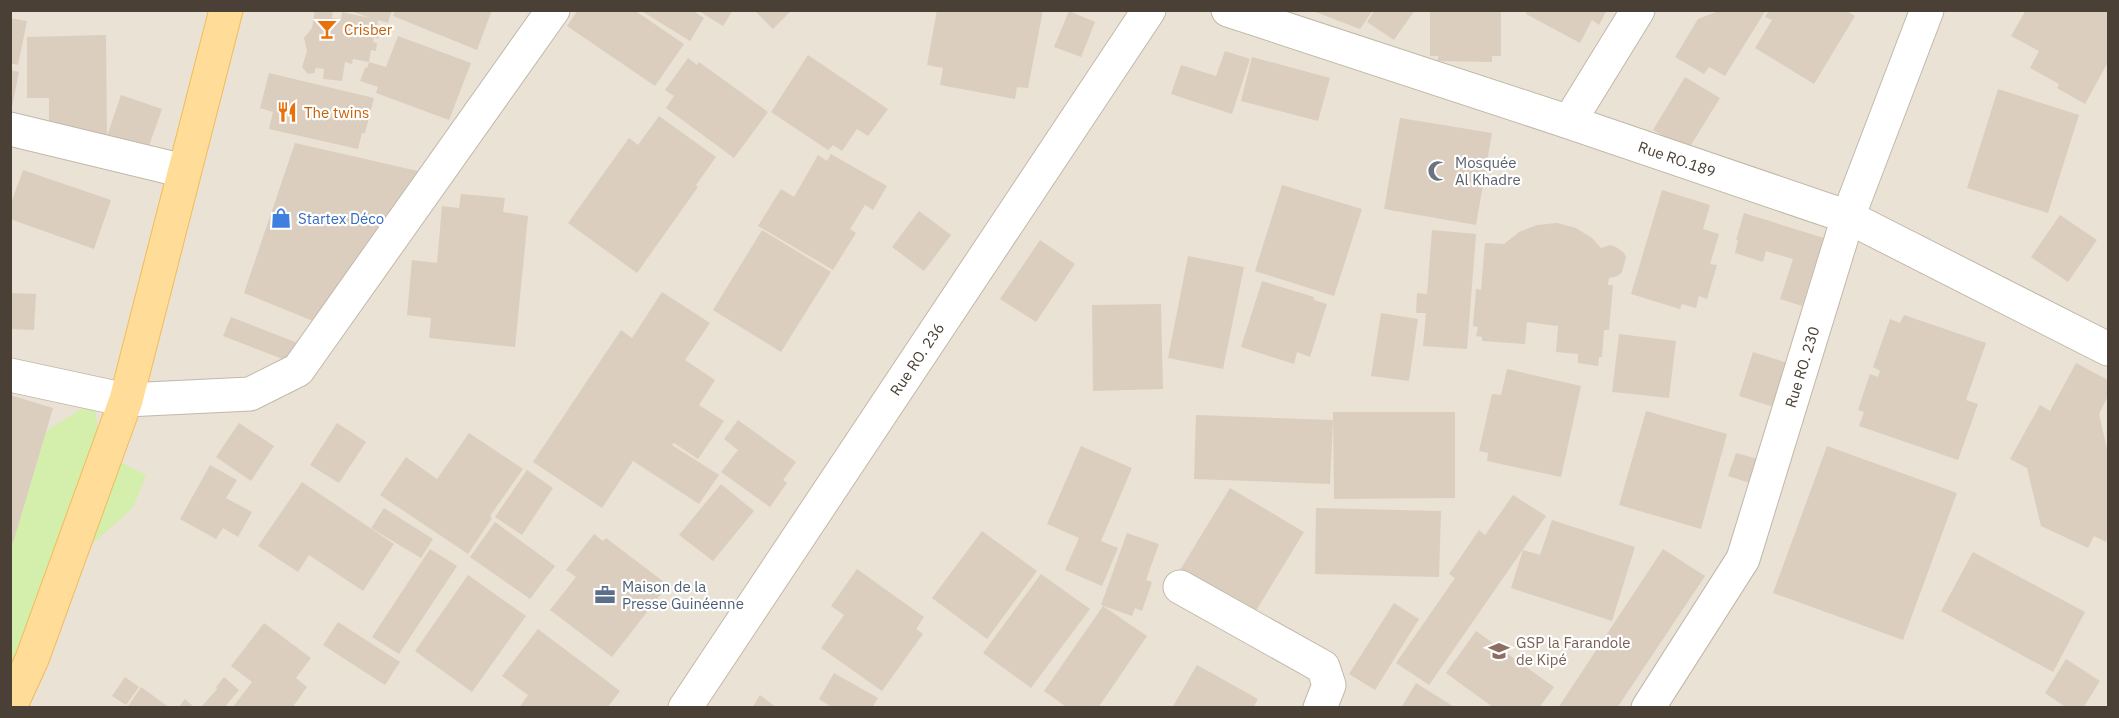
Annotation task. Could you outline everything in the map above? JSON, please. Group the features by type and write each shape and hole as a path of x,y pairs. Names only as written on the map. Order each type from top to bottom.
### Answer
{"main road":[{"path":"10,707 32,659 126,400 226,10"}],"street":[{"path":"10,375 126,400 250,394 298,370 553,10"},
{"name":"Rue RO. 236","path":"685,708 1149,10"},
{"name":"Rue RO.189","path":"1228,10 1848,217 2109,349"},
{"path":"1569,122 1638,10"},
{"name":"Rue RO. 230","path":"1648,708 1743,559 1848,217 1927,10"},
{"path":"10,129 184,171"},
{"path":"1180,587 1323,667 1329,685 1320,708"}],"shaded area":[{"path":"11,11 2108,11 2108,707 11,707"}],"green space":[{"path":"94,401 99,440 120,462 146,475 133,507 97,540 56,567 11,674 11,463 16,450"}],"building":[{"path":"315,10 333,10 332,18 341,19 342,12 370,18 348,10 392,10 388,23 378,20 377,28 380,29 378,39 374,37 373,42 377,43 376,51 371,50 369,62 353,59 352,64 345,62 342,81 323,79 324,69 316,68 314,73 308,74 302,67 307,51 304,38 312,28"},
{"path":"395,10 492,10 477,50 393,16"},
{"path":"578,10 634,10 684,44 655,86 567,26"},
{"path":"640,10 692,10 704,18 690,41"},
{"path":"697,10 733,10 723,26"},
{"path":"754,10 792,10 773,29"},
{"path":"937,10 1043,10 1028,88 1017,87 1015,99 940,85 943,68 927,65"},
{"path":"1310,10 1373,10 1360,29"},
{"path":"1375,10 1415,10 1394,40 1367,22"},
{"path":"1430,10 1501,10 1501,56 1492,56 1492,62 1438,61 1438,56 1430,56"},
{"path":"1528,10 1607,10 1599,25 1592,20 1580,43 1526,14"},
{"path":"1721,10 1766,10 1725,76 1709,67 1704,74 1675,57 1698,19"},
{"path":"1769,10 1845,10 1855,16 1814,84 1755,48 1772,20 1765,17"},
{"path":"2026,10 2108,10 2108,62 2085,104 2057,88 2059,84 2030,68 2039,51 2011,36"},
{"path":"1069,11 1095,22 1081,57 1054,47"},
{"path":"10,18 27,21 18,65 10,63"},
{"path":"106,35 107,136 121,95 162,109 145,157 49,136 49,98 27,98 27,37"},
{"path":"398,36 471,63 449,120 376,93 378,87 360,81 369,62 386,67"},
{"path":"1225,51 1250,59 1232,114 1171,94 1181,65 1216,76"},
{"path":"808,55 888,109 868,136 857,129 842,151 833,145 828,150 771,112"},
{"path":"1252,57 1330,78 1318,121 1241,101"},
{"path":"688,58 697,65 699,62 768,112 734,158 666,108 674,96 665,90"},
{"path":"10,70 19,72 12,107 10,107"},
{"path":"269,73 374,98 365,133 362,133 358,149 269,129 273,112 260,108"},
{"path":"1685,77 1720,98 1688,150 1653,130"},
{"path":"1998,89 2079,115 2048,213 1967,188"},
{"path":"659,116 716,157 696,185 698,187 637,273 568,223 629,138 638,145"},
{"name":"Mosquée Al Khadre","path":"1400,118 1492,133 1476,225 1384,209"},
{"path":"295,143 418,171 313,321 244,293"},
{"path":"831,154 887,186 873,210 865,205 850,229 856,233 833,270 758,226 781,189 794,197 818,155 827,161"},
{"path":"23,170 111,200 94,249 10,219 10,206"},
{"path":"1282,185 1362,209 1334,296 1255,271"},
{"path":"1662,190 1710,205 1703,229 1719,234 1710,264 1717,265 1707,299 1699,296 1696,308 1682,304 1680,309 1631,294"},
{"path":"461,194 505,198 503,212 528,216 515,347 429,338 431,318 407,315 412,260 437,263 442,206 459,208"},
{"path":"919,211 951,235 924,271 892,247"},
{"path":"1744,213 1824,238 1802,306 1780,299 1793,259 1766,251 1763,262 1735,253 1738,240 1736,240"},
{"path":"2060,215 2097,240 2068,282 2031,257"},
{"path":"1557,223 1576,228 1592,238 1601,248 1610,245 1616,247 1626,257 1622,272 1618,276 1609,278 1608,285 1613,285 1609,330 1604,330 1602,357 1599,357 1598,366 1578,363 1578,354 1556,352 1558,326 1527,322 1525,344 1482,341 1482,337 1476,336 1478,327 1473,326 1476,289 1481,290 1485,243 1504,244 1519,232 1537,225"},
{"path":"762,230 831,272 781,352 713,310"},
{"path":"1432,230 1476,234 1467,349 1423,346 1426,313 1416,313 1417,293 1427,294"},
{"path":"1040,240 1075,264 1036,322 1000,299"},
{"path":"1188,256 1244,267 1223,369 1168,358"},
{"path":"1262,281 1314,297 1314,300 1327,304 1310,357 1297,352 1294,364 1241,347"},
{"path":"662,292 710,323 685,360 715,380 699,405 724,421 698,459 674,443 672,445 719,475 699,504 633,461 602,508 533,462 621,330 632,338"},
{"path":"10,293 36,294 34,330 10,329"},
{"path":"1161,304 1163,389 1093,391 1092,305"},
{"path":"1381,313 1418,319 1409,381 1371,376"},
{"path":"1904,315 1986,343 1966,400 1978,404 1958,460 1859,426 1864,412 1858,410 1870,374 1878,377 1880,371 1873,367 1890,319 1900,323"},
{"path":"231,317 300,344 293,363 223,336"},
{"path":"1619,334 1676,341 1669,398 1612,392"},
{"path":"1753,352 1791,364 1777,408 1739,396"},
{"path":"2076,363 2108,380 2108,396 2099,414 2108,453 2108,536 2106,542 2094,536 2088,548 2041,526 2027,468 2010,459 2040,405 2050,411"},
{"path":"1507,369 1581,386 1561,477 1487,461 1488,453 1479,451 1492,394 1501,395"},
{"path":"10,395 53,408 13,543 10,542"},
{"path":"1646,411 1727,434 1701,529 1619,505"},
{"path":"1333,412 1455,412 1455,498 1334,499"},
{"path":"1196,415 1333,420 1330,484 1194,479"},
{"path":"738,420 796,462 783,480 787,483 770,507 721,472 738,450 724,439"},
{"path":"239,423 274,446 251,481 216,457"},
{"path":"337,423 366,442 339,483 310,465"},
{"path":"469,433 523,469 490,516 492,518 468,554 380,495 406,457 437,479"},
{"path":"1081,446 1132,468 1101,541 1118,548 1102,586 1065,570 1079,538 1047,524"},
{"path":"1827,446 1957,493 1903,640 1773,593"},
{"path":"1736,453 1758,459 1750,483 1728,476"},
{"path":"210,465 237,480 226,498 252,512 238,537 223,528 216,539 180,519"},
{"path":"527,470 553,488 522,535 495,517"},
{"path":"302,482 394,544 363,591 309,555 298,572 258,546"},
{"path":"721,484 754,511 713,561 679,535"},
{"path":"1230,488 1304,532 1254,614 1180,570"},
{"path":"1513,495 1546,516 1429,685 1396,663 1455,578 1449,574 1479,530 1485,535"},
{"path":"384,508 433,539 421,558 371,528"},
{"path":"1316,508 1441,511 1439,577 1315,574"},
{"path":"1552,520 1635,547 1612,621 1511,588 1523,550 1540,555"},
{"path":"495,522 555,566 530,599 470,557"},
{"path":"982,531 1037,571 987,639 932,598"},
{"path":"1127,533 1159,544 1146,580 1152,582 1142,611 1135,608 1132,616 1101,605"},
{"path":"594,534 603,541 606,538 668,585 612,657 550,610 576,577 566,570"},
{"path":"430,549 457,566 399,654 372,637"},
{"path":"1663,549 1705,576 1617,708 1558,708"},
{"path":"1973,552 2085,612 2053,672 1941,611"},
{"path":"857,569 924,617 916,629 923,634 882,691 821,648 844,615 831,606"},
{"path":"1041,574 1090,609 1031,688 983,653"},
{"path":"468,575 526,616 472,692 415,651"},
{"path":"1394,603 1419,619 1375,690 1349,674"},
{"path":"1103,606 1147,636 1098,708 1068,708 1044,691"},
{"path":"338,622 400,662 385,685 323,645"},
{"path":"264,623 311,658 296,678 307,687 292,708 232,708 252,682 231,666"},
{"path":"538,629 620,691 607,708 519,708 528,695 502,676"},
{"path":"1476,631 1554,687 1539,708 1494,708 1446,673"},
{"path":"2066,659 2100,681 2083,708 2067,708 2045,693"},
{"path":"1197,665 1258,699 1253,708 1172,708"},
{"path":"834,673 878,698 872,708 833,708 819,699"},
{"path":"125,677 139,687 126,705 112,696"},
{"path":"224,677 239,690 224,708 204,708 202,706"},
{"path":"1416,683 1456,708 1401,708"},
{"path":"141,687 170,708 127,708"},
{"path":"760,695 777,708 752,708"},
{"path":"185,699 195,708 178,708"}],"place":[{"name":"Crisber","path":"327,29"},
{"name":"The twins","path":"287,112"},
{"name":"Mosquée Al Khadre","path":"1438,171"},
{"name":"Startex Déco","path":"281,218"},
{"name":"Maison de la Presse Guinéenne","path":"605,595"},
{"name":"GSP la Farandole de Kipé","path":"1499,651"}]}
